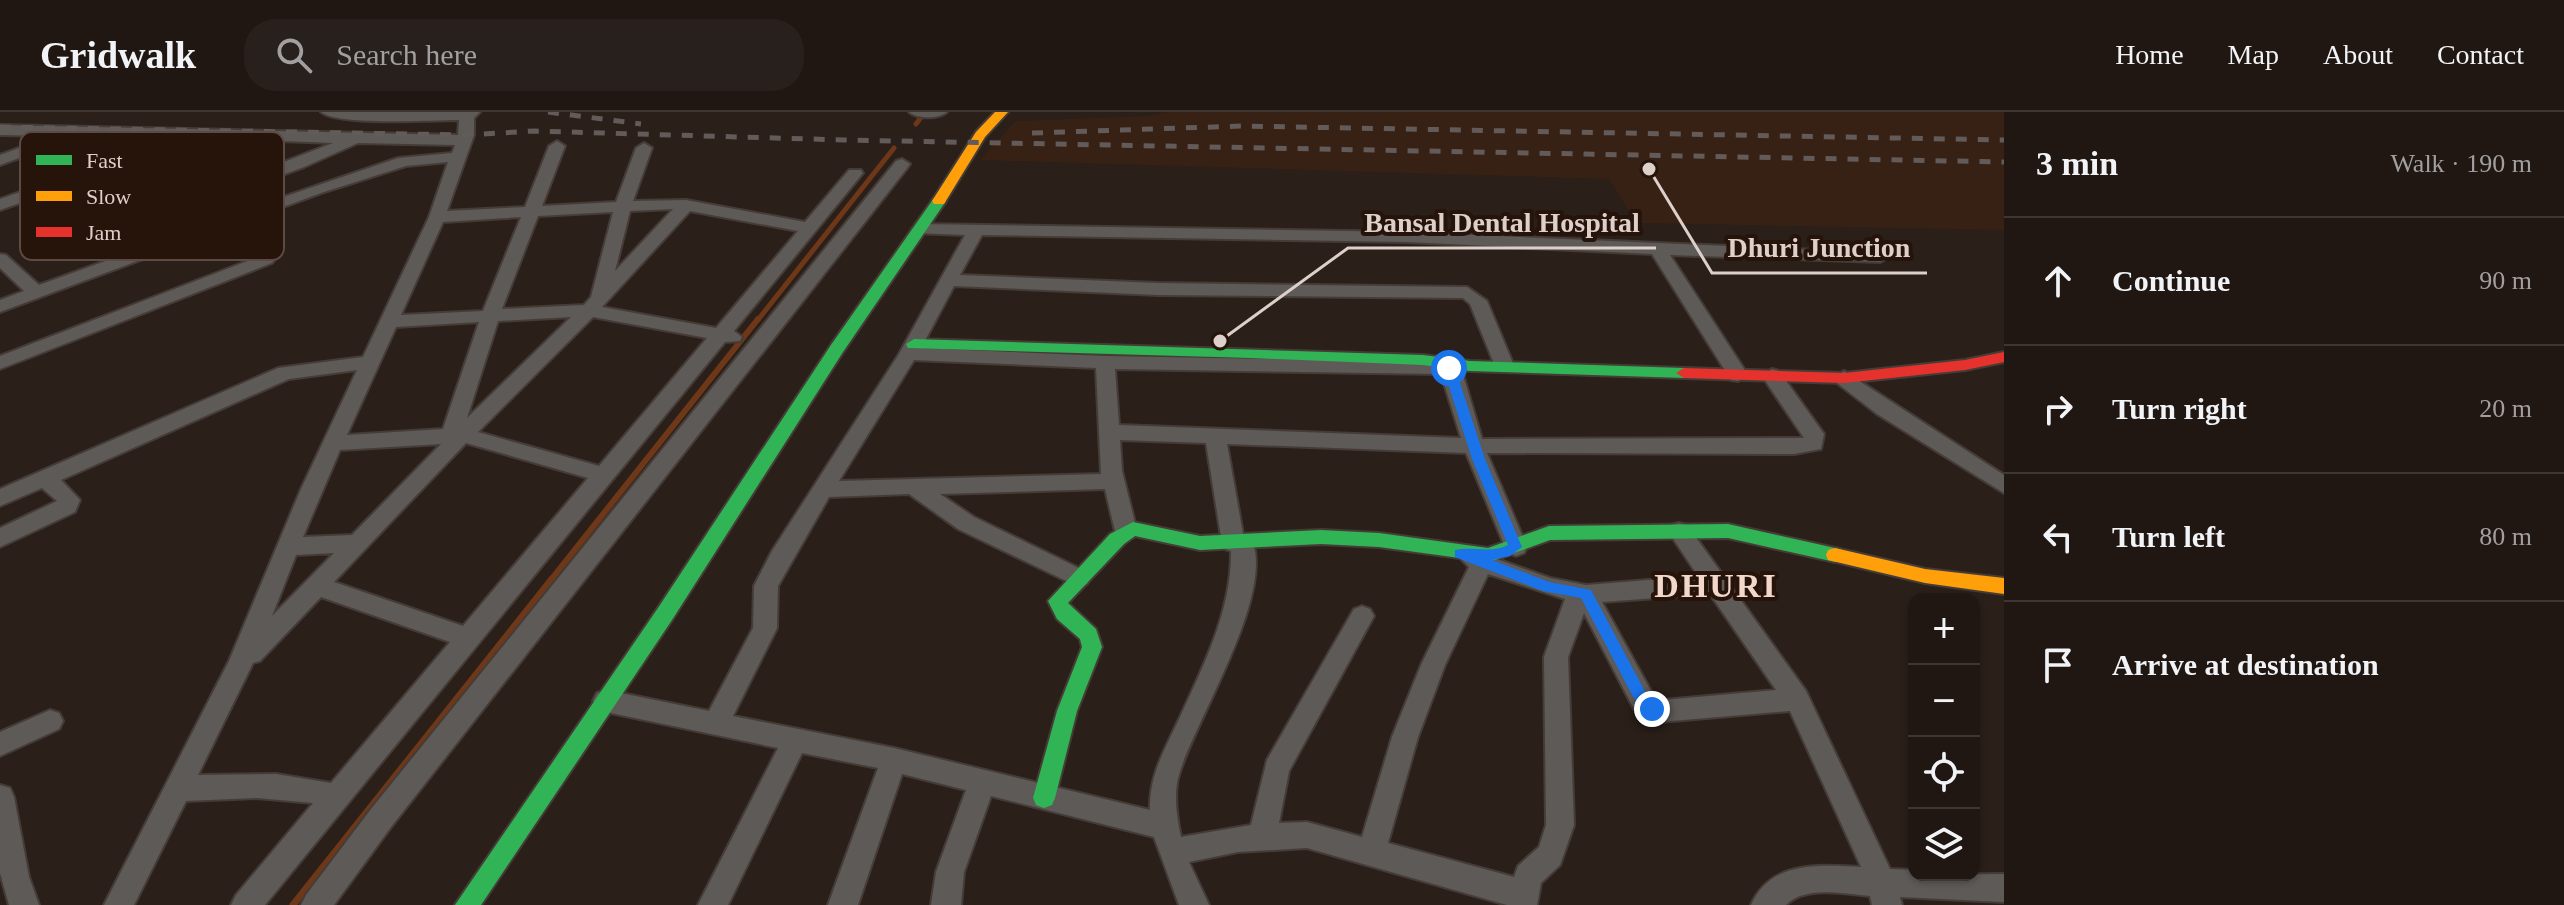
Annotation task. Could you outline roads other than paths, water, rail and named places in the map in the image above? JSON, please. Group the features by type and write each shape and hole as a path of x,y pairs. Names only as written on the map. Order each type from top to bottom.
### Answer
{"street":[{"path":"119,905 241,663 333,443 437,217 470,114 367,116 328,112"},
{"path":"916,112 937,113"},
{"path":"467,905 719,533 844,337 920,229 980,135 1002,112"},
{"path":"0,130 74,132"},
{"path":"284,136 359,137 461,149"},
{"path":"284,138 288,136"},
{"path":"284,169 359,137"},
{"path":"457,435 490,317 557,146"},
{"path":"594,304 623,205 644,148"},
{"path":"284,202 404,161 461,149"},
{"path":"0,160 20,152"},
{"path":"246,905 605,475 741,339 902,164"},
{"path":"316,905 741,339 810,228 855,173"},
{"path":"0,205 20,198"},
{"path":"437,217 623,205 686,205 810,228"},
{"path":"241,663 358,543 457,435 594,304 686,205"},
{"path":"920,229 1407,237 1880,257"},
{"path":"715,724 765,628 766,586 780,557 911,349 976,230"},
{"path":"1658,249 1693,309 1738,375"},
{"path":"0,259 36,292"},
{"path":"0,306 124,260"},
{"path":"0,363 263,260"},
{"path":"947,280 1158,289 1467,293 1478,301 1504,366"},
{"path":"389,322 490,317 594,304 741,339"},
{"path":"911,349 1105,362 1504,366 1844,378 1965,365 2004,357"},
{"path":"911,349 1250,353 1423,360 1460,367"},
{"path":"0,498 285,373 370,362"},
{"path":"1105,362 1113,481 1126,531"},
{"path":"1460,367 1474,446 1516,547"},
{"path":"1109,432 1474,446 1794,447 1814,444 1814,434 1772,376"},
{"path":"1844,378 1884,409 2004,485"},
{"path":"333,443 457,435 605,475"},
{"path":"1194,905 1168,839 1161,798 1165,776 1229,627 1243,573 1215,437"},
{"path":"0,538 67,506 69,500 46,479"},
{"path":"822,489 1113,481"},
{"path":"913,486 966,523 1079,578"},
{"path":"1044,798 1066,709 1092,649 1087,631 1058,609 1058,601 1126,531 1151,531 1200,543 1321,537 1364,539 1471,558 1548,587 1582,593 1716,584"},
{"path":"1471,558 1505,553 1532,536 1549,533 1679,531 1753,534 1925,576 2004,586"},
{"path":"1679,531 1797,699 1860,831 1885,895"},
{"path":"289,547 358,543"},
{"path":"1372,852 1405,737 1471,558"},
{"path":"317,586 468,638"},
{"path":"606,701 894,760 1044,798 1168,839 1307,835 1522,899 1528,876 1550,855 1560,825 1556,657 1582,593"},
{"path":"1582,593 1643,701 1652,709 1677,711 1797,699"},
{"path":"1263,837 1276,769 1362,616"},
{"path":"0,744 50,721"},
{"path":"713,905 795,740"},
{"path":"843,905 894,760"},
{"path":"946,905 950,872 983,782"},
{"path":"177,789 228,784 270,785 307,788 335,796"},
{"path":"0,797 15,877 24,905"},
{"path":"1766,905 1778,890 1796,880 1885,895 2004,888"}],"waterway":[{"path":"916,124 925,112"},
{"path":"757,321 894,148"},
{"path":"550,581 758,319"},
{"path":"293,905 552,579"}],"railway":[{"path":"548,112 641,124"},
{"path":"1032,133 1242,126 2004,140"},
{"path":"0,127 466,135 534,131 844,140 2004,162"}],"place":[{"name":"Dhuri Junction","path":"1649,169"},
{"name":"Bansal Dental Hospital","path":"1220,341"}],"district":[{"name":"DHURI","path":"1716,585"}]}
